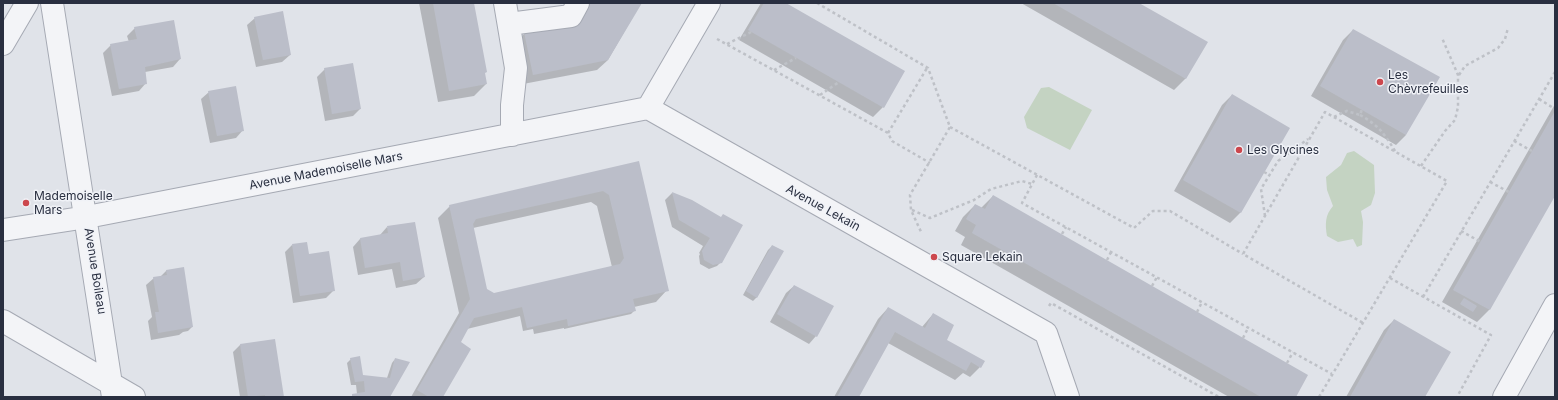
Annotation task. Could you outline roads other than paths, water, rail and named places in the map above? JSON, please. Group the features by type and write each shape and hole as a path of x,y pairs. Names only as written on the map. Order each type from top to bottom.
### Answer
{"street":[{"path":"3,44 27,3"},
{"name":"Avenue Boileau","path":"52,3 113,391"},
{"path":"512,135 512,105 516,68 507,13 571,16 578,3"},
{"path":"648,108 709,3"},
{"name":"Avenue Mademoiselle Mars","path":"3,230 86,217 648,108"},
{"name":"Avenue Lekain","path":"648,108 1046,334 1068,397"},
{"path":"1504,397 1554,307"},
{"path":"3,321 113,391 134,397"}],"place":[{"name":"Les Chèvrefeuilles","path":"1380,82"},
{"name":"Les Glycines","path":"1239,150"},
{"name":"Mademoiselle Mars","path":"26,203"},
{"name":"Square Lekain","path":"934,257"}]}
